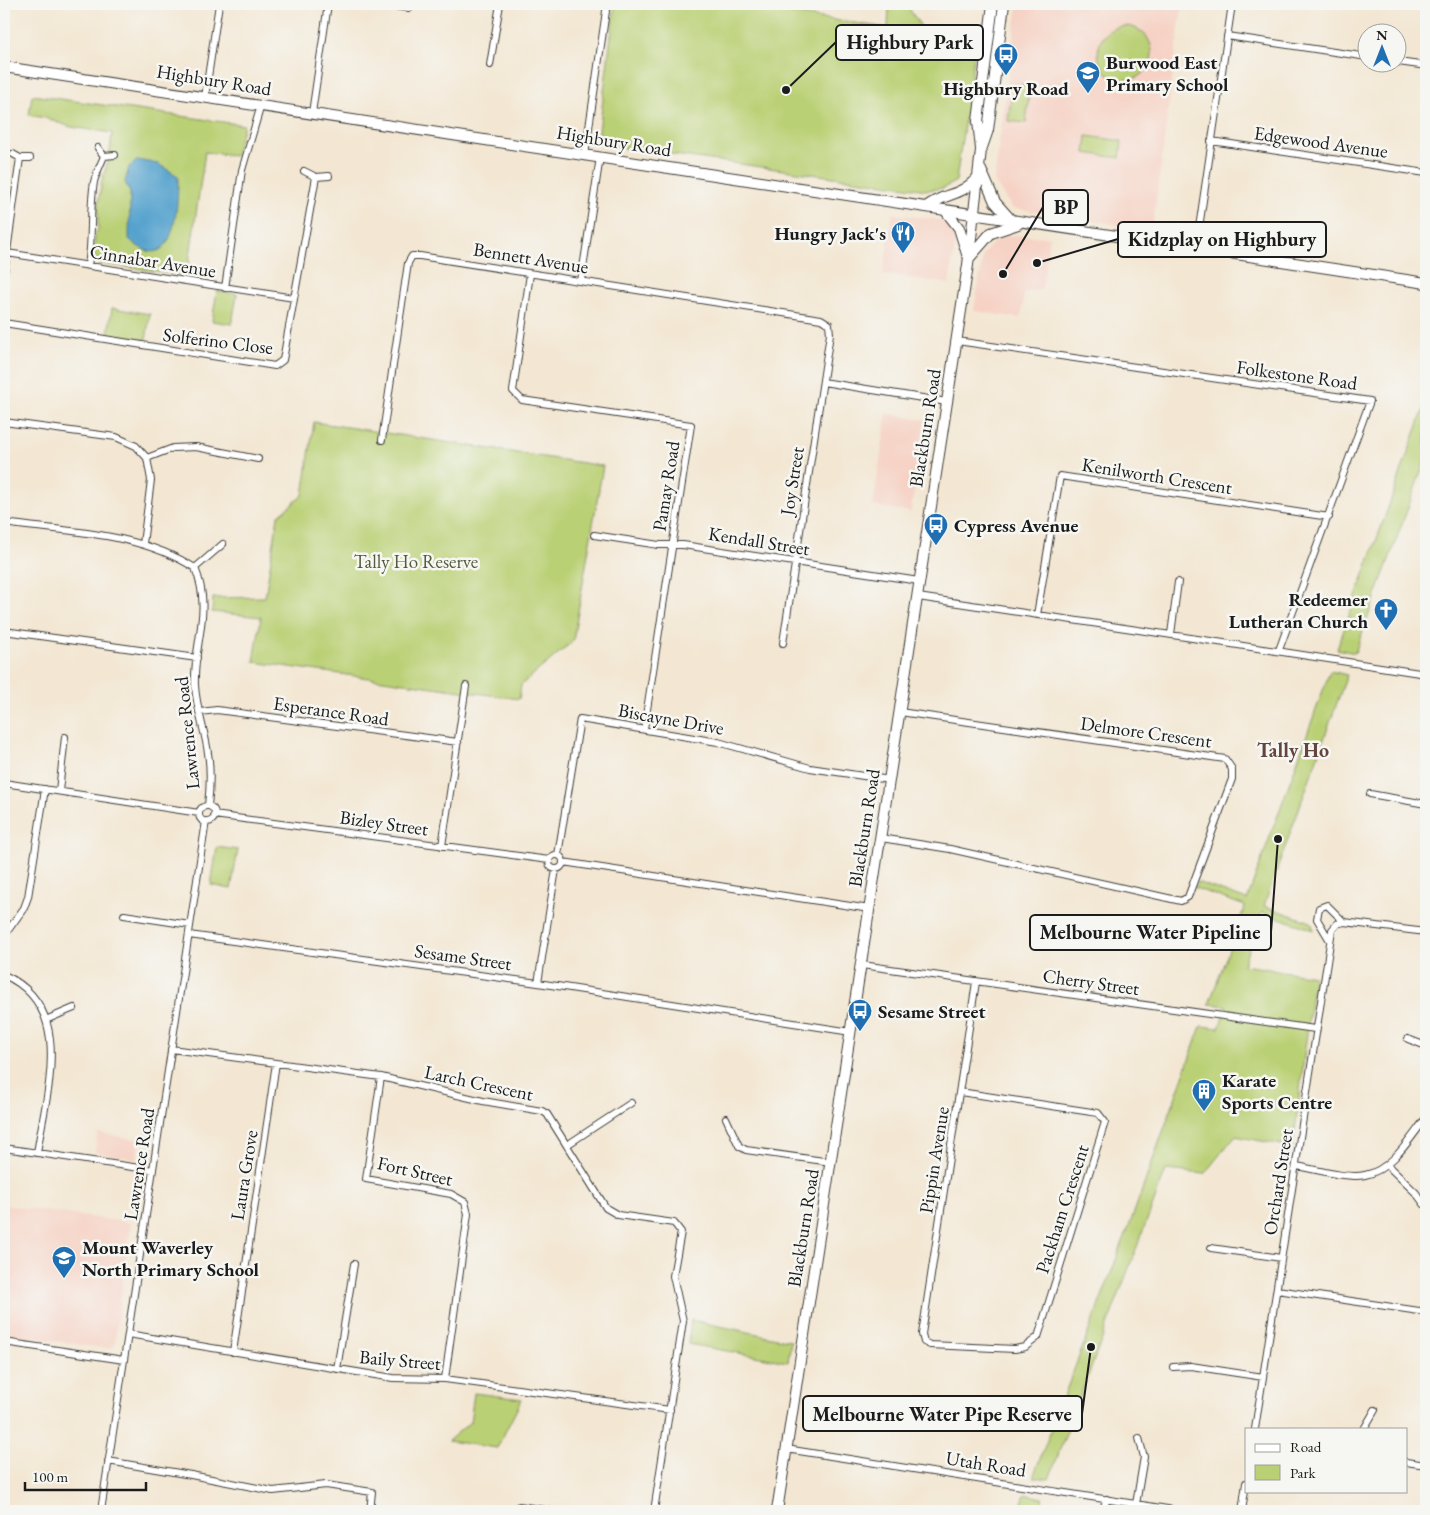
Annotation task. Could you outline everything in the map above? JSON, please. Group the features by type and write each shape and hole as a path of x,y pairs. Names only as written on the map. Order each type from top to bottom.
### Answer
{"main road":[{"name":"Blackburn Road","path":"777,1511 969,262 981,150 978,121 993,4"},
{"name":"Blackburn Road","path":"981,150 988,130 1004,4"},
{"name":"Highbury Road","path":"4,67 205,96 1024,223 1426,283"},
{"path":"926,207 937,199 969,188 979,171"},
{"path":"979,171 995,202 1011,220"},
{"path":"945,210 963,237 969,262"},
{"path":"969,262 975,248 991,233 1024,223"}],"street":[{"path":"205,96 219,4"},
{"path":"312,113 328,4"},
{"path":"377,4 409,8"},
{"path":"490,65 500,4"},
{"path":"585,155 607,4"},
{"path":"1196,248 1232,4"},
{"path":"1227,36 1358,56"},
{"path":"1408,63 1420,65"},
{"path":"224,288 242,170 261,105"},
{"name":"Edgewood Avenue","path":"1211,141 1426,173"},
{"path":"98,148 104,156"},
{"path":"13,154 20,158 30,158"},
{"path":"104,156 115,155"},
{"path":"88,265 92,243 91,203 94,180 104,156"},
{"path":"581,281 600,157"},
{"path":"4,273 20,158"},
{"path":"304,171 316,177 329,176"},
{"name":"Solferino Close","path":"4,323 275,366 283,360 316,177"},
{"name":"Cinnabar Avenue","path":"7,253 294,298"},
{"name":"Bennett Avenue","path":"382,440 408,262 412,256 821,319 829,324"},
{"name":"Pamay Road","path":"530,274 513,391 522,400 691,425 644,729"},
{"name":"Joy Street","path":"783,643 830,334 829,324"},
{"name":"Folkestone Road","path":"957,340 1370,402 1279,650"},
{"path":"823,382 947,402"},
{"path":"4,422 116,437 136,446 147,458 151,480 143,544"},
{"path":"147,458 173,448 196,447 258,459"},
{"name":"Kenilworth Crescent","path":"1038,614 1060,476 1329,517"},
{"path":"4,523 116,538 143,544 178,558 195,568 224,544"},
{"name":"Kendall Street","path":"594,535 920,581"},
{"name":"Lawrence Road","path":"195,568 202,586 204,605 195,686 208,754 210,783 208,806"},
{"path":"1171,634 1178,582"},
{"path":"918,598 1279,650 1344,663 1426,674"},
{"path":"4,631 197,658"},
{"path":"442,846 466,686"},
{"name":"Esperance Road","path":"200,712 217,710 458,742"},
{"name":"Delmore Crescent","path":"881,838 950,849 1181,901 1188,897 1232,779 1232,769 1225,759 900,712"},
{"name":"Biscayne Drive","path":"558,855 580,719 718,742 810,768 890,780"},
{"path":"59,791 65,737"},
{"path":"4,783 199,813"},
{"path":"4,936 24,908 28,897 45,789"},
{"path":"1370,794 1426,804"},
{"path":"208,806 213,810 214,815 211,820 206,821 200,818 199,813 202,808 208,806"},
{"name":"Bizley Street","path":"214,815 549,860"},
{"name":"Lawrence Road","path":"101,1511 206,821"},
{"path":"556,869 550,866 549,860 553,855 558,855 562,858 563,862"},
{"path":"563,862 870,909"},
{"path":"556,869 561,867 563,862"},
{"path":"538,983 556,869"},
{"path":"1329,939 1317,918 1319,908 1327,905 1344,922"},
{"path":"124,915 190,925"},
{"path":"1329,939 1332,930 1337,924 1344,922 1426,932"},
{"name":"Sesame Street","path":"189,935 538,983 851,1032"},
{"name":"Orchard Street","path":"1255,1428 1329,939"},
{"name":"Cherry Street","path":"862,965 1315,1030"},
{"path":"4,975 29,992 48,1019 52,1057 37,1153"},
{"name":"Pippin Avenue","path":"924,1342 923,1326 976,982"},
{"path":"48,1019 74,1008"},
{"path":"1408,1039 1426,1046"},
{"name":"Larch Crescent","path":"171,1049 381,1077 483,1101 542,1111 547,1114 606,1208 618,1215 674,1223 681,1232 673,1276 683,1321 654,1511"},
{"name":"Laura Grove","path":"233,1352 276,1063"},
{"name":"Fort Street","path":"381,1077 366,1179 451,1194 465,1202 468,1214 445,1379"},
{"name":"Packham Crescent","path":"924,1342 930,1345 1015,1349 1025,1347 1038,1337 1105,1122 1098,1113 960,1092"},
{"path":"567,1145 631,1103"},
{"path":"726,1118 739,1146 746,1150 831,1162"},
{"path":"1296,1166 1355,1176 1372,1173 1387,1164 1426,1118"},
{"path":"4,1148 153,1170"},
{"path":"1387,1164 1416,1193 1424,1204"},
{"path":"1211,1248 1281,1258"},
{"path":"337,1368 354,1264"},
{"path":"1277,1290 1426,1312"},
{"name":"Baily Street","path":"128,1334 393,1378 445,1379 670,1410"},
{"path":"4,1342 124,1360"},
{"path":"1173,1367 1191,1366 1263,1377"},
{"path":"1365,1428 1375,1410"},
{"path":"1136,1504 1144,1457 1139,1438"},
{"name":"Utah Road","path":"786,1449 1180,1511"},
{"path":"108,1462 192,1475 272,1492 326,1485 372,1492 370,1511"},
{"path":"1408,1462 1426,1465"},
{"path":"1242,1511 1245,1491"},
{"path":"1102,1511 1107,1499"},
{"path":"509,1511 519,1506 552,1511"}],"shaded area":[{"name":"Burwood East Primary School","path":"1018,4 1165,4 1182,6 1152,230 1012,208 994,181"},
{"path":"893,214 940,220 950,227 956,239 949,284 883,274"},
{"path":"1014,235 1050,237 1042,289 1024,293 1021,318 974,311 983,255 993,243 1002,237"},
{"path":"887,414 925,420 911,512 873,506"},
{"path":"98,1133 139,1140 136,1159 95,1152"},
{"name":"Mount Waverley North Primary School","path":"4,1205 131,1223 114,1346 110,1349 4,1333"}],"green space":[{"path":"615,4 727,4 888,28 889,4 906,4 926,34 976,42 956,181 944,188 928,190 602,145 598,139"},
{"path":"1120,26 1130,26 1140,30 1148,38 1152,53 1148,68 1140,76 1130,80 1120,80 1110,76 1102,68 1098,58 1098,48 1102,38 1110,30"},
{"path":"1013,84 1030,86 1026,123 1008,121"},
{"path":"32,95 244,125 235,156 205,152 187,276 99,263 94,257 95,234 98,230 98,204 102,180 109,158 112,133 71,127 45,118 29,115"},
{"path":"1087,136 1122,141 1120,158 1085,153"},
{"path":"217,291 237,294 232,324 212,321"},
{"path":"112,308 150,314 146,340 108,334"},
{"path":"1426,403 1426,457 1418,480 1355,653 1337,649"},
{"name":"Tally Ho Reserve","path":"314,422 603,466 573,641 521,685 519,699 254,662 261,617 212,612 213,598 265,597 278,516 303,495"},
{"path":"1330,671 1347,675 1264,906 1311,922 1314,930 1262,912 1243,965 1314,976 1293,1147 1235,1136 1204,1174 1166,1170 1049,1479 1033,1477 1132,1218 1201,1026 1219,1028 1227,1006 1209,1004 1245,906 1195,888 1197,882 1247,900"},
{"path":"217,847 238,850 231,889 211,885"},
{"path":"691,1320 791,1341 788,1362 688,1344"},
{"path":"474,1393 522,1399 497,1448 448,1441 470,1422"},
{"path":"1025,1494 1043,1498 1038,1511 1019,1511"}],"water":[{"path":"138,160 158,164 178,176 177,204 171,234 165,245 156,251 145,250 129,239 130,193 125,182 129,167"}],"place":[{"name":"Highbury Road","path":"1006,76"},
{"name":"Highbury Park","path":"786,90"},
{"name":"Burwood East Primary School","path":"1088,94"},
{"name":"Hungry Jack's","path":"903,254"},
{"name":"Kidzplay on Highbury","path":"1037,263"},
{"name":"BP","path":"1003,274"},
{"name":"Cypress Avenue","path":"936,546"},
{"name":"Redeemer Lutheran Church","path":"1386,631"},
{"name":"Melbourne Water Pipeline","path":"1278,839"},
{"name":"Sesame Street","path":"860,1032"},
{"name":"Karate Sports Centre","path":"1204,1112"},
{"name":"Mount Waverley North Primary School","path":"64,1279"},
{"name":"Melbourne Water Pipe Reserve","path":"1091,1347"}],"district":[{"name":"Tally Ho","path":"1293,750"}]}
